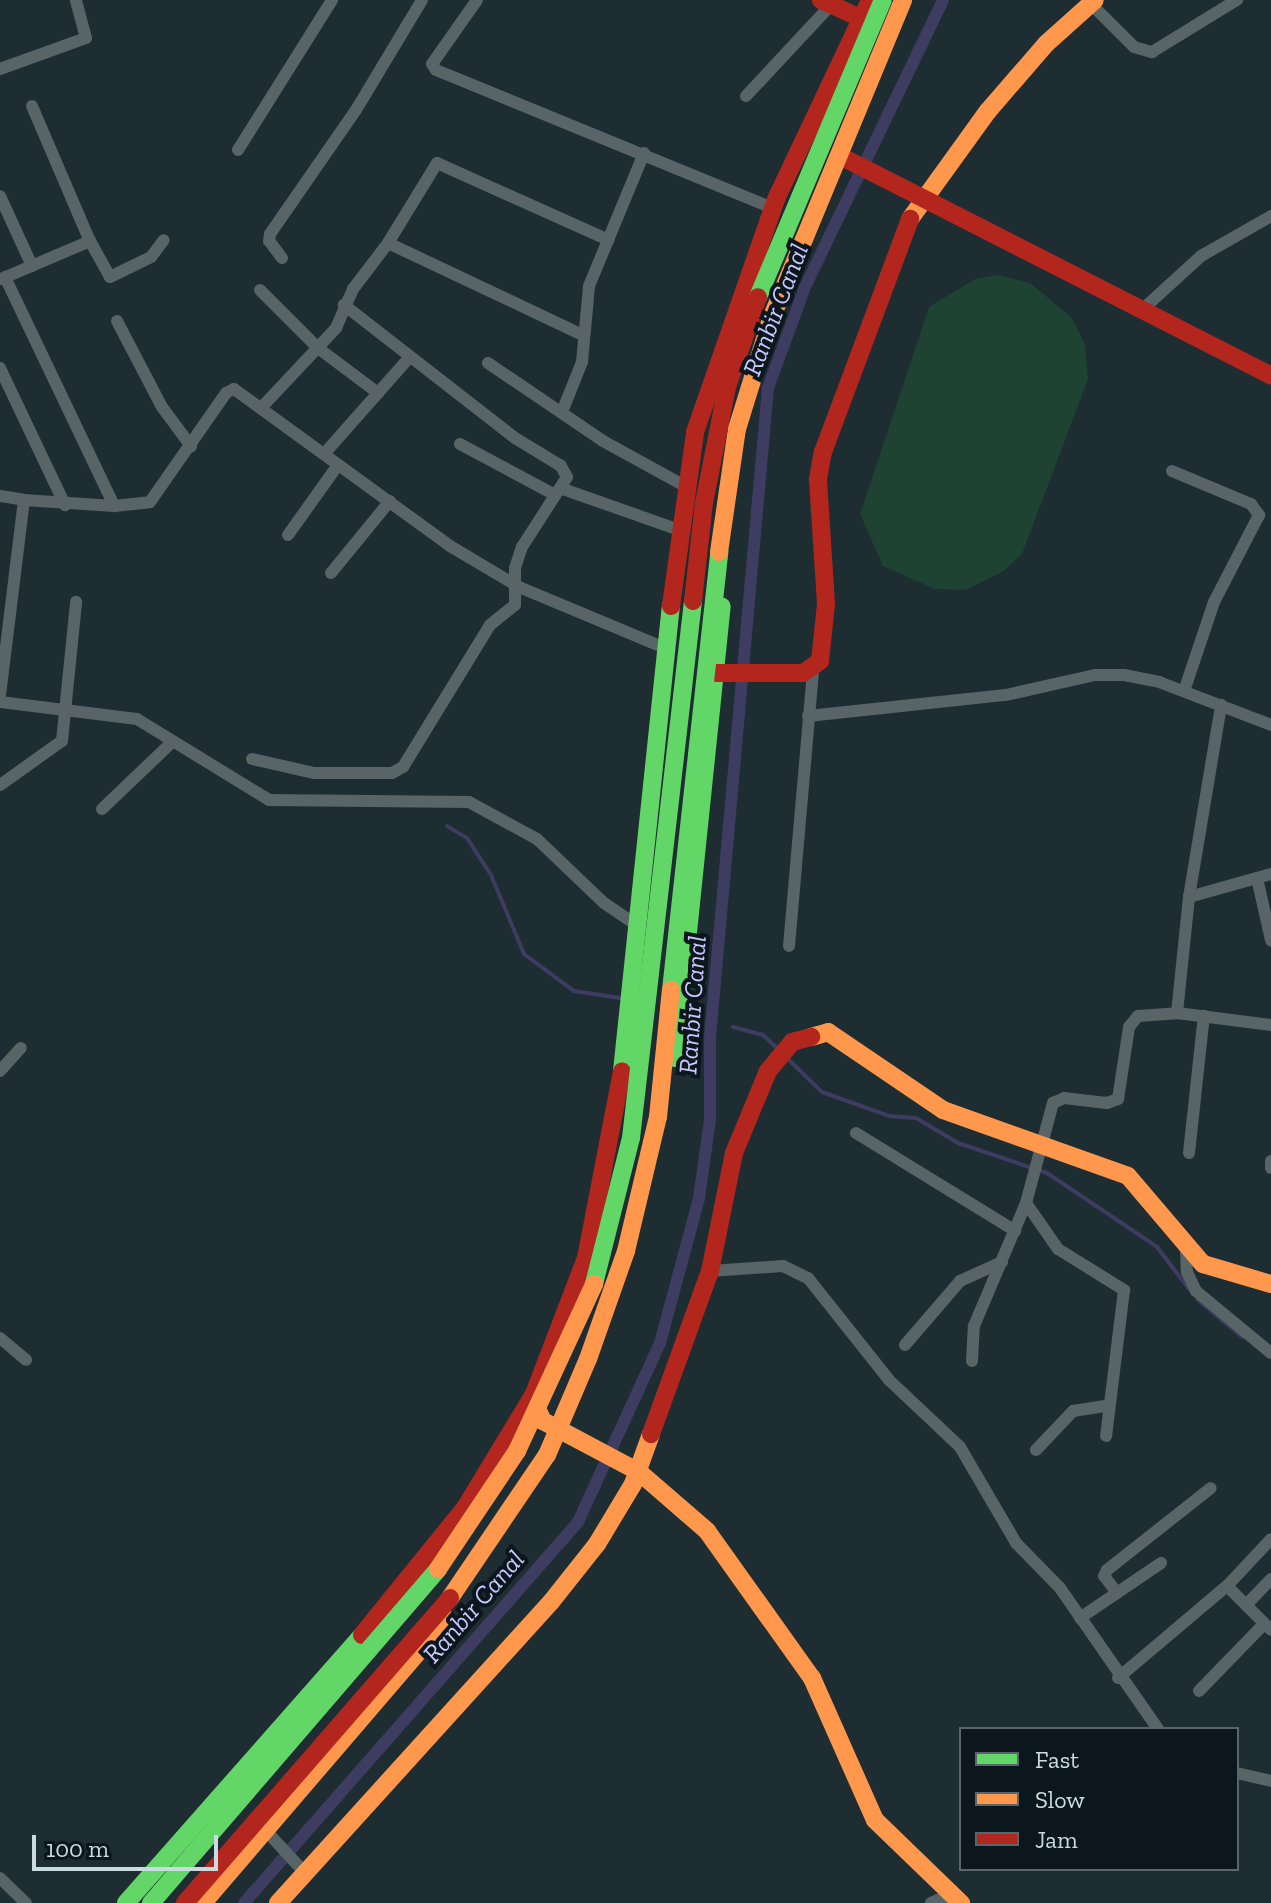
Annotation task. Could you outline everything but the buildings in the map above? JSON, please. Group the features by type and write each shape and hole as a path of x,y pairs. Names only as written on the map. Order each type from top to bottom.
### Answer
{"main road":[{"path":"126,1903 404,1587 465,1508 534,1394 586,1258 607,1164 628,1037 679,530 685,486 708,385 773,208 870,0"},
{"path":"151,1903 459,1544 517,1451 584,1312 605,1251 631,1138 704,503 727,387 769,265 883,0"},
{"path":"185,1903 418,1638 494,1540 547,1455 588,1359 634,1227 658,1117 710,616 737,429 771,319 903,0"},
{"path":"203,1903 271,1836 433,1637 524,1511 568,1432 631,1271 663,1140 723,668 733,489 757,386 910,0"},
{"path":"826,2 895,37"},
{"path":"723,668 766,672 813,669 823,653 826,604 818,479 823,452 907,223 923,194 1047,43 1093,2"},
{"path":"848,160 923,194 1271,376"},
{"path":"278,1903 302,1869 551,1602 597,1544 634,1469 710,1271 729,1169 777,1056 792,1042 828,1032 943,1110 1040,1149 1128,1176 1150,1196 1186,1249 1212,1269 1271,1284"},
{"path":"534,1394 543,1421 595,1445 634,1469 707,1531 781,1629 822,1697 875,1820 956,1899"}],"street":[{"path":"0,69 86,38 76,0"},
{"path":"238,150 332,0"},
{"path":"282,258 269,241 270,234 356,110 422,0"},
{"path":"477,0 433,68 773,208"},
{"path":"1093,2 1145,52 1157,51 1237,0"},
{"path":"746,96 826,2"},
{"path":"32,106 108,277 151,257 164,240"},
{"path":"562,412 582,362 589,286 644,153"},
{"path":"261,408 338,325 344,305 388,243 437,163 608,240"},
{"path":"0,196 32,266"},
{"path":"1143,309 1201,256 1271,216"},
{"path":"90,241 2,278 114,506"},
{"path":"388,243 583,335"},
{"path":"260,290 318,348 378,393"},
{"path":"252,759 314,773 399,771 490,625 515,605 519,587 515,568 522,547 557,491 565,470 409,358 344,305"},
{"path":"117,321 155,396 191,446"},
{"path":"324,454 409,358"},
{"path":"488,363 685,486"},
{"path":"0,368 65,505"},
{"path":"0,496 23,511 65,505 114,506 156,498 229,390 261,408 338,465 519,587 667,649"},
{"path":"460,444 557,491 679,530"},
{"path":"288,535 338,465"},
{"path":"1172,471 1251,504 1259,515 1214,602 1184,691"},
{"path":"331,573 390,501"},
{"path":"0,695 3,636 23,511"},
{"path":"0,785 59,747 76,602"},
{"path":"789,946 813,669"},
{"path":"808,716 1006,695 1095,675 1143,678 1271,725"},
{"path":"0,702 137,719 277,802 469,802 537,839 604,903 638,926"},
{"path":"1177,1013 1189,897 1221,705"},
{"path":"102,809 172,742"},
{"path":"1189,897 1271,874"},
{"path":"1257,878 1271,940"},
{"path":"972,1361 974,1326 1026,1203 1040,1149 1058,1099 1107,1103 1118,1099 1133,1020 1145,1014 1177,1013 1271,1025"},
{"path":"1189,1153 1204,1016"},
{"path":"0,1071 21,1048"},
{"path":"856,1133 1015,1231"},
{"path":"1271,1161 1271,1168"},
{"path":"1026,1203 1058,1249 1124,1290 1106,1436"},
{"path":"1186,1249 1187,1272 1196,1291 1271,1353"},
{"path":"905,1345 960,1281 1002,1262"},
{"path":"710,1271 783,1266 808,1278 889,1380 960,1447 1016,1543 1060,1588 1118,1678 1156,1727"},
{"path":"0,1338 26,1360"},
{"path":"1036,1450 1073,1411 1110,1405"},
{"path":"1117,1593 1104,1576 1107,1570 1211,1488"},
{"path":"1118,1678 1227,1586 1271,1539"},
{"path":"1080,1618 1161,1563"},
{"path":"1246,1605 1271,1579"},
{"path":"1199,1691 1267,1627 1227,1586"},
{"path":"1239,1773 1271,1781"},
{"path":"271,1836 302,1869"},
{"path":"0,1878 26,1903"},
{"path":"931,1903 956,1899"}],"green space":[{"path":"999,275 1030,283 1071,317 1085,344 1088,379 1022,554 1004,571 965,590 935,589 883,566 860,514 929,307 975,279"}],"waterway":[{"name":"Ranbir Canal","path":"244,1903 578,1522 660,1343 699,1198 710,1120 710,1038 768,388 805,287 943,0"},
{"path":"447,826 467,838 491,875 524,954 574,991 626,999"},
{"path":"733,1027 763,1035 778,1049"},
{"path":"787,1058 822,1092 889,1116 916,1118 958,1143 1047,1173 1157,1247 1189,1289"},
{"path":"1197,1299 1242,1337"}],"traffic: fast":[{"path":"758,297 883,0"},
{"path":"671,990 719,552"},
{"path":"594,1284 631,1138 693,601"},
{"path":"622,1071 671,606"},
{"path":"675,1058 722,606"},
{"path":"151,1903 438,1569"},
{"path":"126,1903 362,1635"}],"traffic: slow":[{"path":"719,552 737,429 771,319 903,0"},
{"path":"910,219 988,111 1047,43 1095,0"},
{"path":"450,1598 547,1455 588,1359 626,1251 658,1117 671,990"},
{"path":"811,1037 828,1032 943,1110 1128,1176 1203,1264 1271,1284"},
{"path":"438,1569 517,1451 594,1284"},
{"path":"534,1402 543,1421 639,1472 707,1531 812,1678 875,1820 961,1903"},
{"path":"278,1903 551,1602 597,1544 633,1484 651,1434"},
{"path":"203,1903 446,1619"}],"traffic: jam":[{"path":"821,0 869,22"},
{"path":"671,606 695,432 777,197 870,0"},
{"path":"846,159 1271,376"},
{"path":"716,673 803,673 820,661 826,604 818,479 823,452 910,219"},
{"path":"693,601 704,503 727,387 758,297"},
{"path":"651,1434 710,1271 734,1153 768,1071 792,1042 811,1037"},
{"path":"362,1635 465,1508 534,1394 586,1258 622,1071"},
{"path":"185,1903 450,1598"}]}
